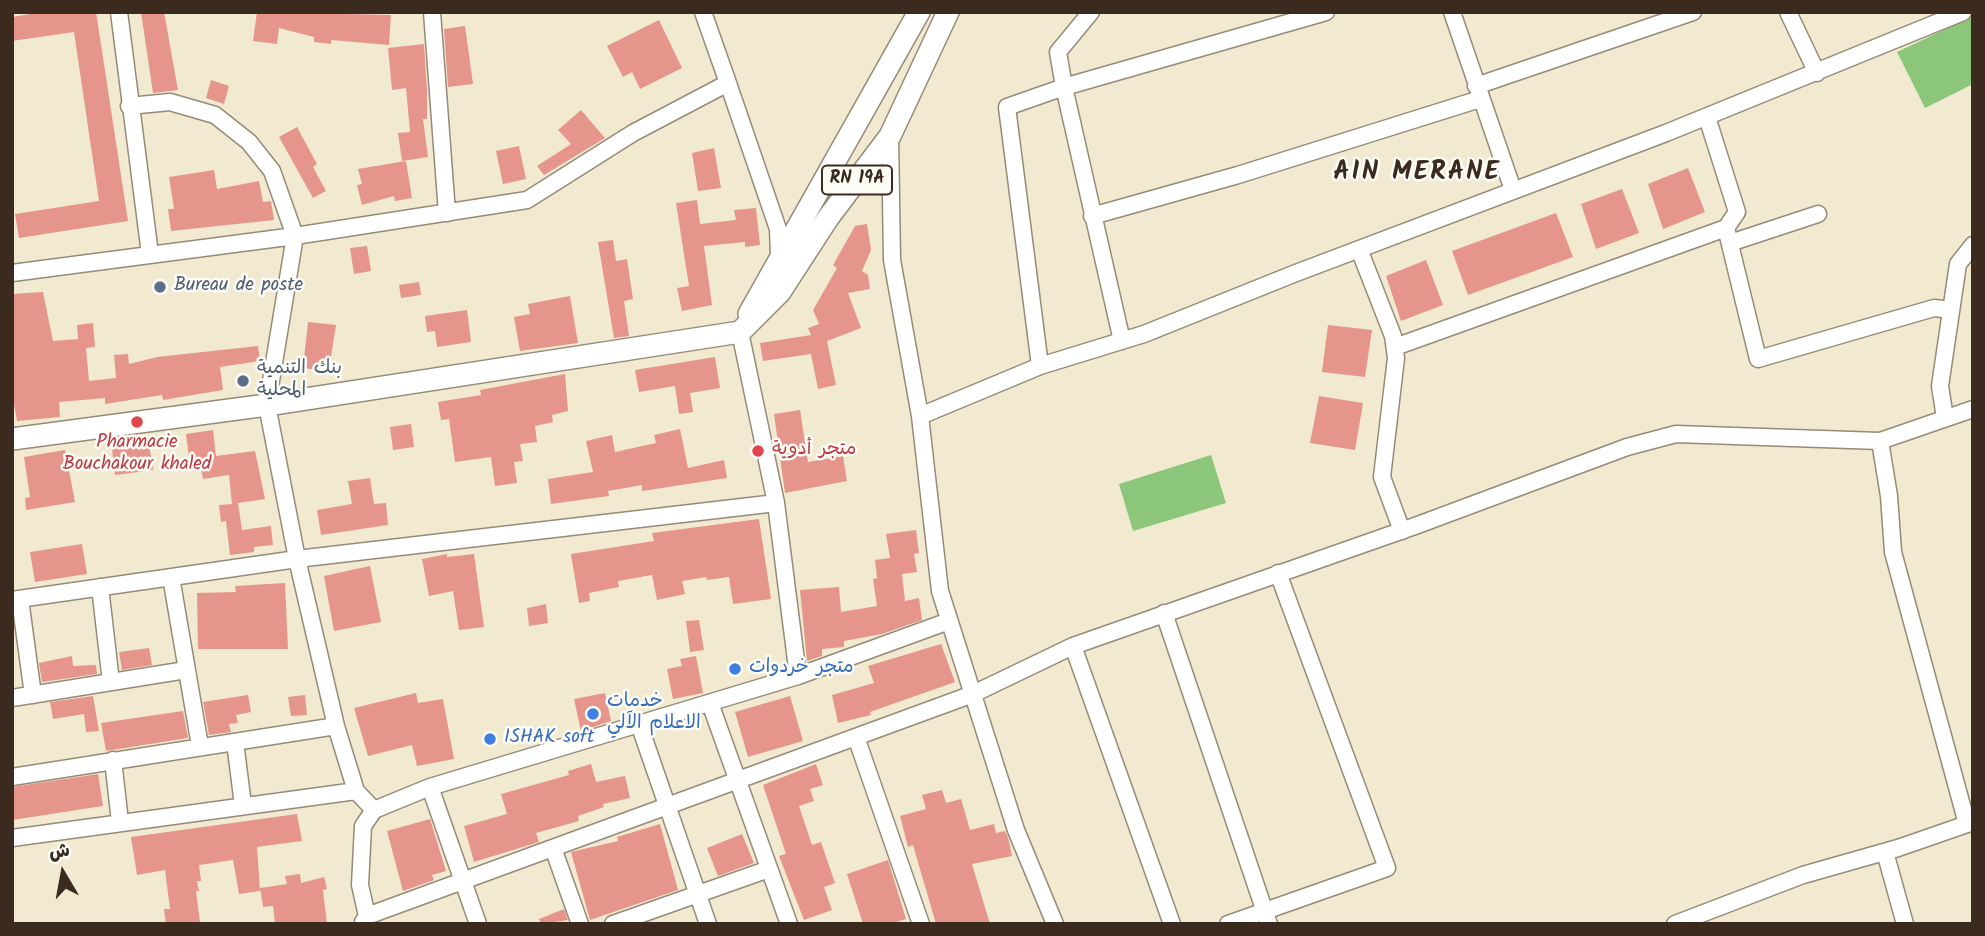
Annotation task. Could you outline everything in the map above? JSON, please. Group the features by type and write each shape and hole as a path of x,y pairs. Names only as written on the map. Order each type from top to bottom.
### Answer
{"main road":[{"name":"RN 19A","path":"740,332 780,292 828,218 890,136 948,12"},
{"name":"RN 19A","path":"740,332 779,256 821,190 916,15"},
{"path":"12,439 267,405 740,332"}],"street":[{"path":"119,12 150,254"},
{"path":"432,12 447,213"},
{"path":"703,12 778,229 779,256"},
{"path":"1091,12 1058,52 1092,216 1122,341"},
{"path":"1040,366 1007,107 1064,87 1326,12"},
{"path":"1452,12 1513,190"},
{"path":"1092,216 1238,175 1478,92 1693,12"},
{"path":"1788,12 1817,74"},
{"path":"920,416 1040,366 1122,341 1817,74 1927,19 1963,12"},
{"path":"12,273 295,236 527,200 633,132 728,83"},
{"path":"129,106 170,102 215,115 249,142 272,171 295,236 267,405 297,559 336,726 356,791 374,810"},
{"path":"1707,117 1737,212 1728,235 1758,359 1934,308 1951,310"},
{"path":"890,136 892,260 920,416 940,591 1016,830 1055,924"},
{"path":"1395,347 1728,235 1818,214"},
{"path":"1945,418 1940,386 1958,264 1973,245"},
{"path":"1359,249 1395,347 1382,477 1402,531"},
{"path":"740,332 776,503 798,676"},
{"path":"949,621 798,676 430,787 374,810 363,826 360,885 364,920 737,778 972,694 1073,646 1402,531 1627,447 1676,434 1880,441 1973,409"},
{"path":"1675,924 1802,875 1885,852 1970,823 1893,552 1889,496 1880,441"},
{"path":"33,695 16,599 297,559 776,503"},
{"path":"1228,924 1267,918 1387,868 1278,573"},
{"path":"171,577 200,746"},
{"path":"100,587 111,682"},
{"path":"1164,613 1267,918"},
{"path":"1073,646 1172,924"},
{"path":"12,698 186,670"},
{"path":"710,703 789,924"},
{"path":"639,724 708,924"},
{"path":"12,777 336,726"},
{"path":"856,737 920,924"},
{"path":"235,742 243,805"},
{"path":"113,760 120,822"},
{"path":"430,787 478,924"},
{"path":"12,838 356,791"},
{"path":"553,848 580,924"},
{"path":"1885,852 1905,924"},
{"path":"613,924 769,869"}],"green space":[{"path":"1973,16 1973,84 1925,108 1897,52"},
{"path":"1211,455 1226,503 1133,531 1119,484"}],"building":[{"path":"43,12 96,12 128,221 19,238 15,214 99,201 74,32 12,41 12,17"},
{"path":"141,12 164,12 178,90 153,93"},
{"path":"257,12 391,15 389,45 331,40 331,44 314,42 314,37 279,28 277,44 253,41"},
{"path":"659,20 682,68 640,89 632,72 623,77 607,46"},
{"path":"465,26 473,84 448,87 444,29"},
{"path":"424,44 427,119 423,119 428,157 402,161 398,133 410,132 406,88 392,90 388,48"},
{"path":"211,80 229,86 224,104 206,98"},
{"path":"581,110 605,138 544,175 537,166 571,144 558,130"},
{"path":"297,127 317,164 313,167 326,191 313,198 279,137"},
{"path":"519,146 526,179 503,184 496,151"},
{"path":"714,148 721,188 698,191 692,153"},
{"path":"406,161 412,198 395,201 394,196 362,205 357,185 362,184 358,169"},
{"path":"1688,168 1705,212 1663,229 1648,184"},
{"path":"214,170 217,189 259,181 263,202 271,201 274,220 171,231 168,209 174,209 169,177"},
{"path":"1622,189 1639,233 1596,249 1581,204"},
{"path":"697,200 700,224 736,220 734,210 756,208 760,245 745,247 745,242 704,246 712,305 682,311 677,288 689,286 676,203"},
{"path":"1556,213 1573,257 1468,295 1452,251"},
{"path":"867,224 871,250 862,271 868,275 870,289 848,293 861,328 827,341 836,385 818,389 811,354 763,361 760,343 811,335 808,328 819,324 813,310 837,268 833,265 855,226"},
{"path":"613,240 616,261 627,259 633,299 624,301 629,336 614,338 598,242"},
{"path":"367,246 371,271 354,274 350,248"},
{"path":"1426,260 1443,305 1401,321 1386,276"},
{"path":"419,282 421,295 401,298 399,285"},
{"path":"43,292 53,341 78,339 77,325 93,323 95,347 86,348 89,381 116,378 114,355 128,354 129,364 157,357 258,346 260,361 220,367 223,390 163,400 162,395 105,404 105,398 59,402 60,417 17,421 12,392 12,294"},
{"path":"570,296 578,343 520,351 514,317 530,314 528,304"},
{"path":"467,310 471,342 437,347 435,331 427,332 425,316"},
{"path":"308,322 336,325 330,363 319,362 318,370 303,368"},
{"path":"1328,325 1372,330 1365,377 1322,372"},
{"path":"715,357 720,388 690,393 693,412 679,414 675,386 639,392 635,370"},
{"path":"565,374 568,411 552,415 553,422 535,426 537,442 520,444 523,461 514,462 517,483 495,486 491,457 455,462 449,419 441,420 438,402 481,395 480,390"},
{"path":"1319,396 1363,403 1355,450 1310,443"},
{"path":"800,410 808,462 843,456 847,481 785,493 774,414"},
{"path":"411,424 414,447 393,450 390,427"},
{"path":"680,429 688,468 724,460 727,478 642,491 642,485 608,491 609,496 551,504 548,479 593,472 586,441 612,435 615,452 656,443 654,435"},
{"path":"213,430 216,456 255,451 265,499 238,503 242,530 271,526 273,545 254,547 254,552 230,555 226,521 221,522 219,505 232,504 229,475 203,479 200,463 190,465 186,434"},
{"path":"149,444 153,470 115,475 112,449"},
{"path":"65,450 75,502 26,510 25,498 30,497 24,457"},
{"path":"370,478 374,504 386,503 388,525 321,535 317,510 352,504 348,481"},
{"path":"759,519 771,599 733,604 729,577 707,580 706,577 682,581 685,594 657,600 652,575 618,581 619,587 589,593 590,601 579,603 571,554 654,541 652,533"},
{"path":"916,530 919,553 914,554 917,572 902,574 905,601 919,598 922,620 882,634 844,641 844,647 822,649 822,656 807,661 800,590 839,587 841,612 877,606 873,579 877,578 875,560 890,558 886,534"},
{"path":"82,544 87,574 35,582 30,552"},
{"path":"447,554 447,557 474,554 484,627 459,630 453,591 429,596 422,559"},
{"path":"370,566 381,622 334,631 324,576"},
{"path":"285,583 288,649 198,649 197,593 236,592 235,586"},
{"path":"546,604 548,623 529,626 527,608"},
{"path":"699,620 704,650 690,652 686,621"},
{"path":"941,644 955,682 870,712 871,715 838,723 832,695 874,683 868,666"},
{"path":"149,648 152,665 122,670 119,652"},
{"path":"72,656 73,666 96,665 97,674 42,682 39,663"},
{"path":"696,656 703,693 673,699 667,669 682,666 680,659"},
{"path":"416,693 418,703 443,699 454,759 417,766 412,745 368,756 354,708"},
{"name":"خدمات الاعلام الآلي","path":"605,693 611,721 581,731 574,699"},
{"path":"248,695 251,712 236,715 238,723 229,724 231,732 209,735 203,702"},
{"path":"305,695 307,715 291,716 288,697"},
{"path":"93,696 99,731 86,732 84,714 53,719 50,702"},
{"path":"790,696 803,741 748,757 735,712"},
{"path":"183,711 188,738 106,751 101,723"},
{"path":"591,764 596,782 625,776 630,798 603,804 604,807 578,816 579,821 536,833 539,842 474,862 464,826 507,814 501,794 569,775 568,771"},
{"path":"816,764 823,785 810,789 814,801 799,806 812,845 821,842 835,883 824,887 832,910 804,920 779,856 786,854 763,785"},
{"path":"98,774 103,806 12,820 12,787"},
{"path":"942,790 946,803 961,799 970,830 994,824 996,833 1005,831 1008,837 1012,856 972,864 990,924 936,924 913,845 908,847 900,816 926,809 922,795"},
{"path":"297,814 302,841 257,847 260,891 239,894 233,860 199,865 201,881 197,881 199,891 196,891 200,922 166,924 164,909 170,909 165,870 137,875 131,837"},
{"path":"430,819 446,871 432,875 434,880 403,891 387,831"},
{"path":"660,824 678,890 590,920 571,852 618,841 617,837"},
{"path":"742,834 754,863 718,876 707,848"},
{"path":"888,860 906,919 890,924 863,924 847,874"},
{"path":"300,874 301,883 324,877 327,889 323,890 327,924 275,924 273,906 263,907 260,888 287,884 285,876"},
{"path":"564,909 568,920 541,924 539,919"}],"place":[{"name":"Bureau de poste","path":"160,287"},
{"name":"بنك التنمية المحلية","path":"243,381"},
{"name":"Pharmacie Bouchakour khaled","path":"137,422"},
{"name":"متجر أدوية","path":"758,451"},
{"name":"متجر خردوات","path":"735,669"},
{"name":"خدمات الاعلام الآلي","path":"593,714"},
{"name":"ISHAK soft","path":"490,739"}],"district":[{"name":"AIN MERANE","path":"1417,175"}]}
